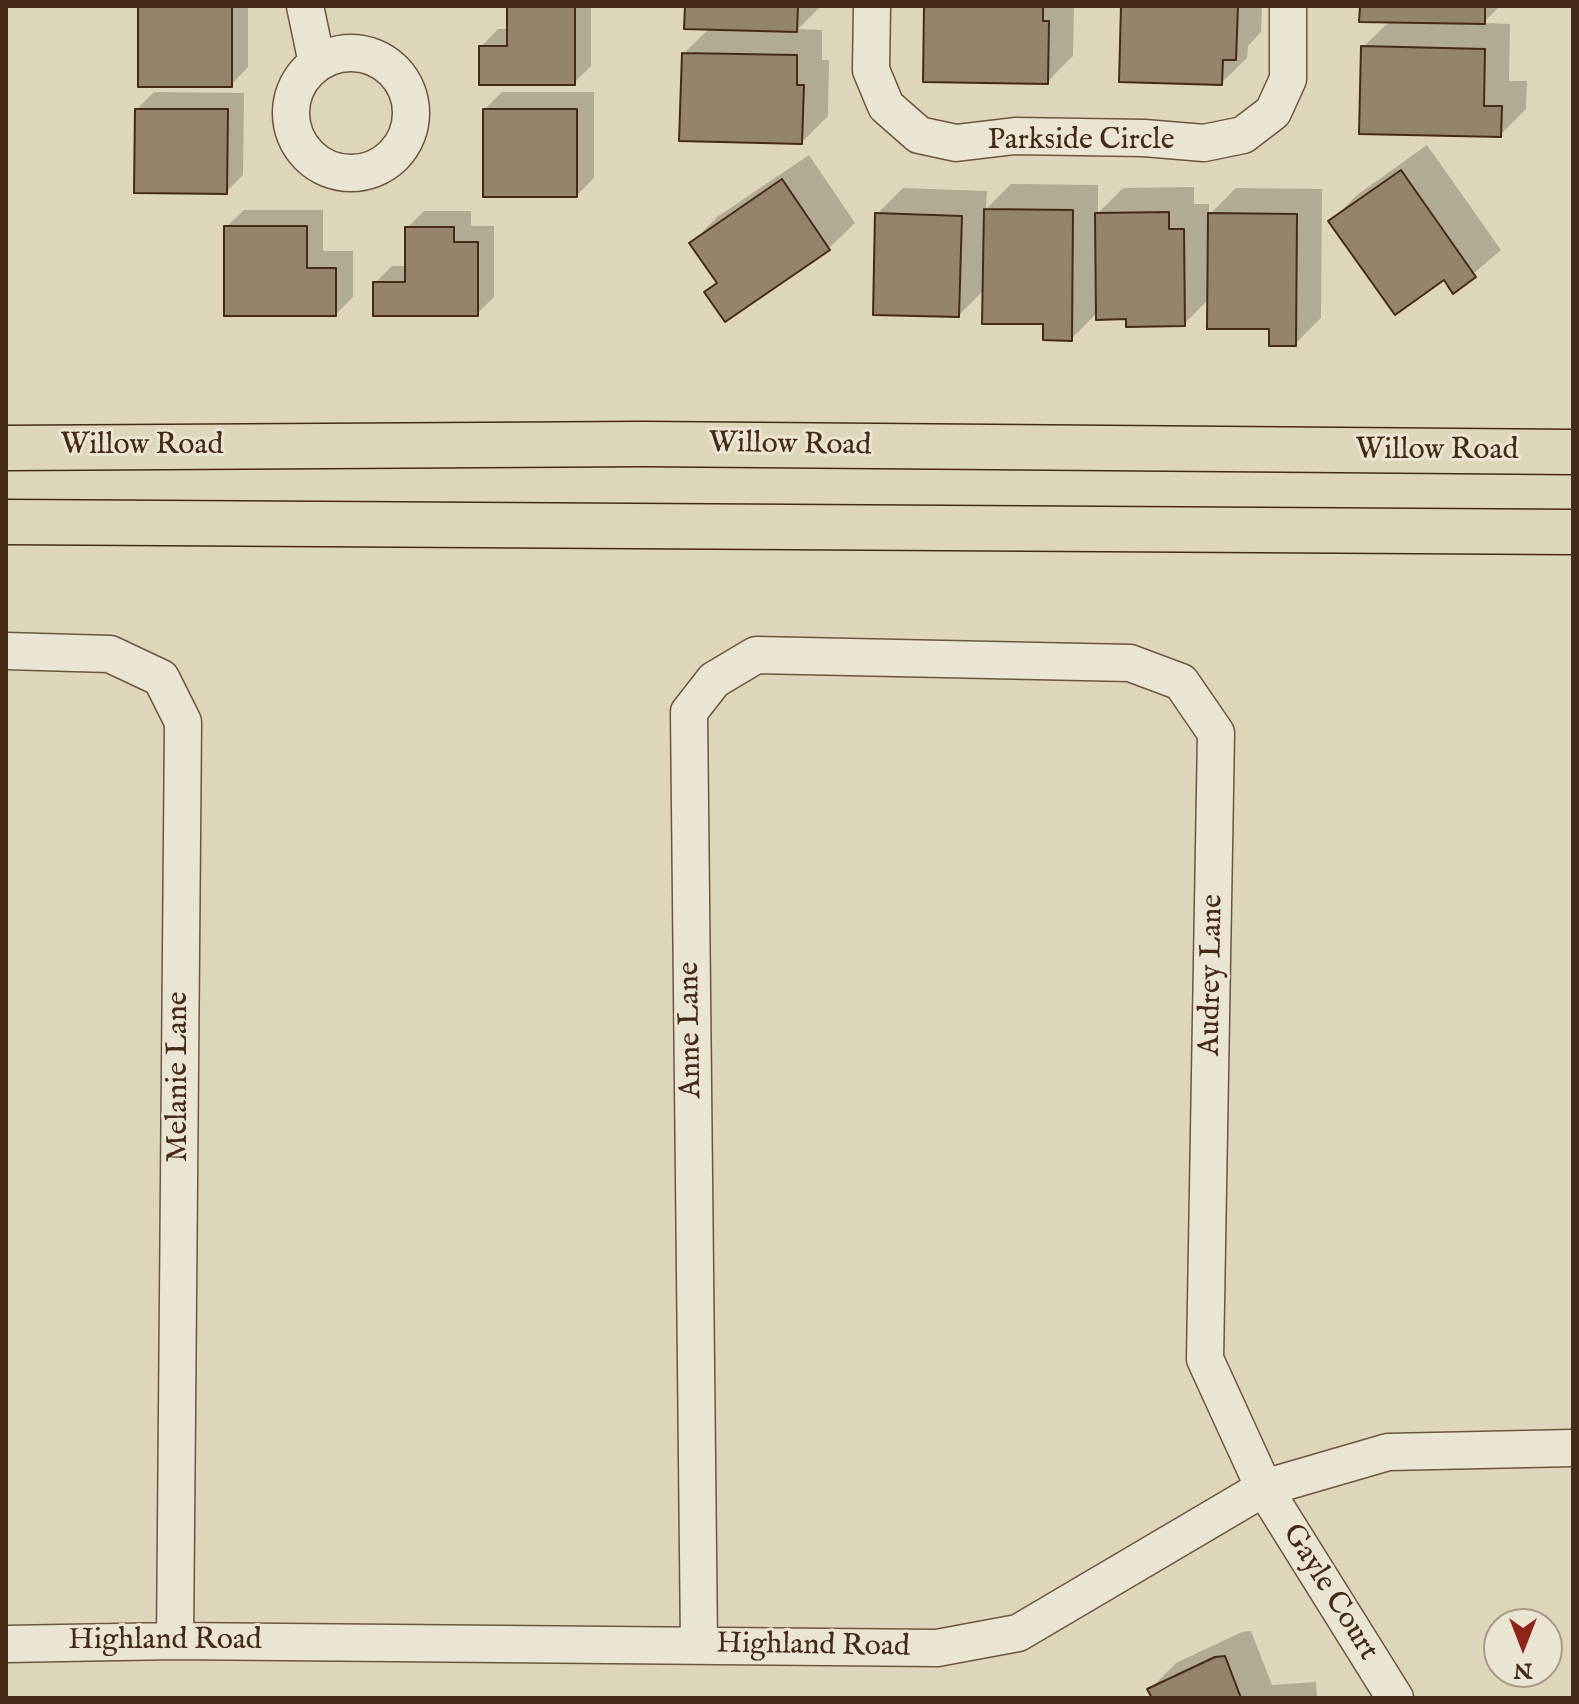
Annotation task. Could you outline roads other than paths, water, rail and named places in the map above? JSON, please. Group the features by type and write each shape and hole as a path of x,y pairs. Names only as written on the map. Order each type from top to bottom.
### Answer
{"main road":[{"name":"Willow Road","path":"6,448 643,444 1573,452"},
{"path":"6,522 1573,532"}],"street":[{"path":"305,6 317,63"},
{"name":"Parkside Circle","path":"872,6 871,70 886,106 919,135 956,143 1015,136 1144,138 1204,143 1243,135 1273,112 1288,79 1288,6"},
{"name":"Melanie Lane","path":"6,651 110,654 161,678 183,722 175,1641"},
{"name":"Anne Lane","path":"699,1645 689,712 714,680 756,655 963,658"},
{"name":"Audrey Lane","path":"963,658 1130,663 1181,682 1216,733 1205,1359 1264,1488"},
{"name":"Highland Road","path":"6,1644 175,1641 937,1648 1018,1633 1264,1488 1388,1452 1573,1448"},
{"name":"Gayle Court","path":"1264,1488 1395,1698"}]}
